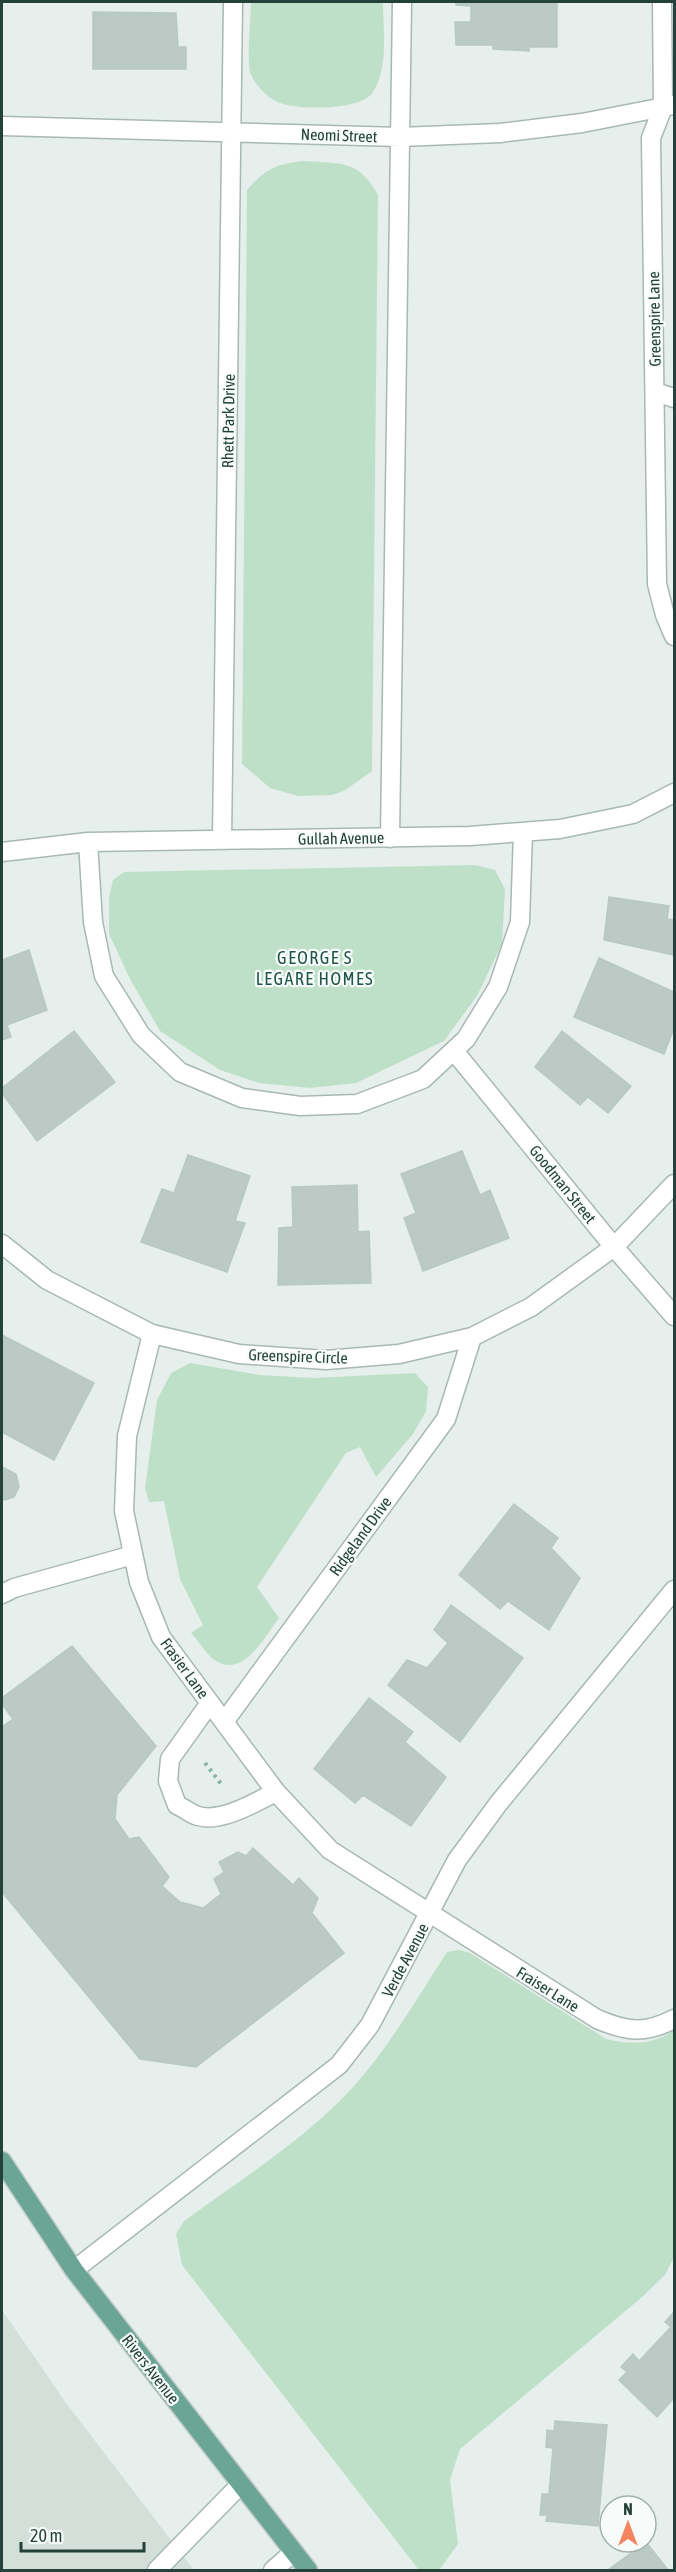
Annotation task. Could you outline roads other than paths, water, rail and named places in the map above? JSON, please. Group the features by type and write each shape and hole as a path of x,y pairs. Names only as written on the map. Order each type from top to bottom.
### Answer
{"main road":[{"name":"Rivers Avenue","path":"2,2161 74,2270 308,2571"}],"street":[{"name":"Rhett Park Drive","path":"222,840 233,2"},
{"path":"390,838 402,2"},
{"name":"Greenspire Lane","path":"662,2 669,106 651,138 657,584 665,615 675,636"},
{"name":"Neomi Street","path":"2,126 400,137 500,133 582,123 669,106"},
{"path":"655,392 675,398"},
{"name":"Gullah Avenue","path":"2,852 88,842 470,837 560,829 633,814 675,793"},
{"path":"88,842 93,922 104,976 141,1035 180,1072 242,1098 300,1106 357,1104 423,1079 466,1039 498,987 520,922 524,832"},
{"name":"Goodman Street","path":"454,1051 614,1247 675,1316"},
{"name":"Greenspire Circle","path":"2,1244 47,1280 152,1334 239,1354 326,1360 399,1354 472,1337 531,1307 614,1247 675,1184"},
{"name":"Frasier Lane","path":"152,1334 127,1436 124,1511 139,1582 161,1637 276,1792 330,1850 429,1914"},
{"name":"Ridgeland Drive","path":"224,1722 446,1419 472,1337"},
{"path":"2,1594 14,1588 133,1555"},
{"name":"Verde Avenue","path":"74,2270 339,2065 370,2025 457,1860 498,1804 675,1590"},
{"path":"210,1703 170,1759 168,1781 177,1805 199,1816 214,1817 240,1810 276,1792"},
{"name":"Fraiser Lane","path":"429,1914 597,2019 617,2028 642,2031 657,2028 675,2019"},
{"path":"157,2571 241,2484"},
{"path":"273,2571 294,2552"}],"district":[{"name":"GEORGE S LEGARE HOMES","path":"315,967"}]}
